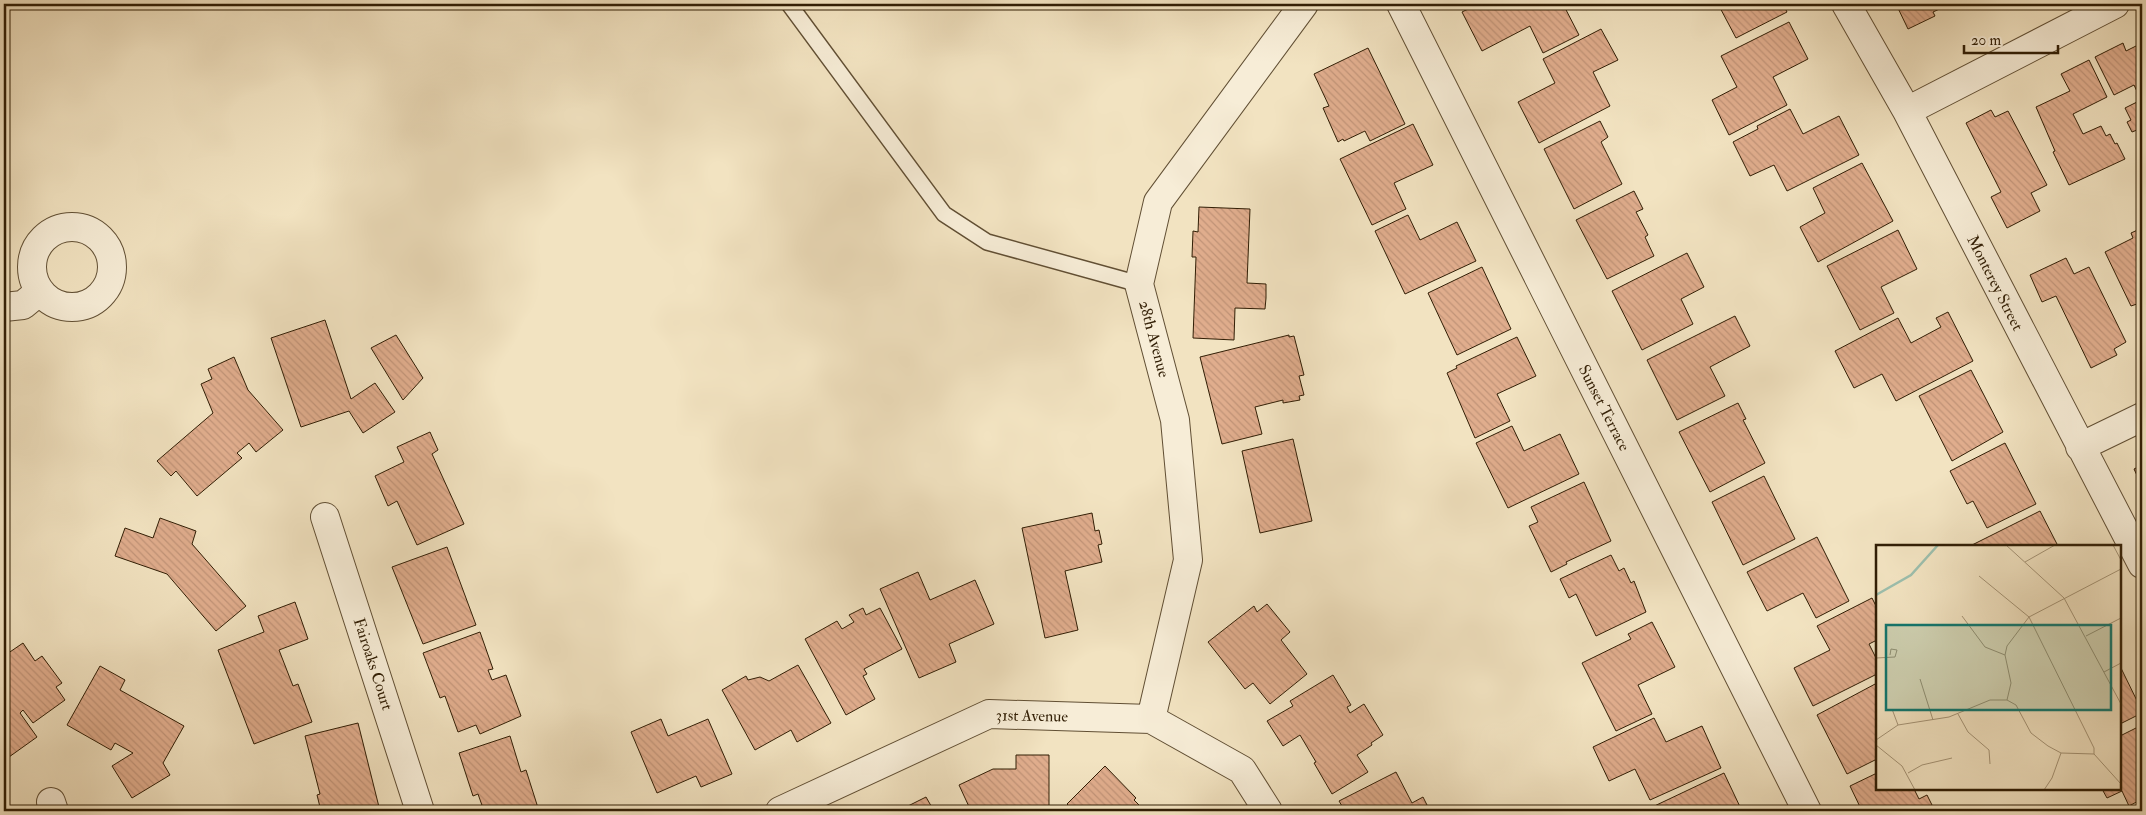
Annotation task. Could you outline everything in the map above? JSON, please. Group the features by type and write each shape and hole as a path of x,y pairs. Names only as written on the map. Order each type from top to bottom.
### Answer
{"street":[{"name":"28th Avenue","path":"1151,719 1188,560 1175,420 1139,284 1158,202 1304,4"},
{"name":"Sunset Terrace","path":"1400,4 1807,811"},
{"name":"Monterey Street","path":"1846,4 1907,111 2142,564"},
{"path":"1907,111 2115,4"},
{"path":"4,307 23,305 40,291"},
{"path":"2080,447 2142,417"},
{"name":"Fairoaks Court","path":"325,517 420,811"},
{"name":"31st Avenue","path":"780,811 989,714 1151,719 1242,770 1268,811"}],"lane":[{"path":"789,4 944,214 987,242 1139,284"}],"building":[{"path":"1478,4 1563,4 1579,35 1543,53 1530,26 1482,51 1462,12"},
{"path":"1718,4 1783,4 1787,12 1736,38"},
{"path":"1896,4 1945,4 1946,6 1933,12 1935,16 1908,29"},
{"path":"1789,22 1808,59 1773,77 1787,105 1729,135 1712,100 1737,87 1721,56"},
{"path":"1601,29 1618,60 1593,72 1610,106 1539,143 1518,102 1555,83 1543,59"},
{"path":"2123,43 2126,51 2142,43 2142,140 2137,130 2132,132 2127,122 2131,120 2125,108 2141,100 2134,85 2114,95 2095,57"},
{"path":"1368,48 1405,124 1370,141 1365,131 1338,142 1323,108 1329,106 1314,74"},
{"path":"2089,60 2107,97 2073,114 2083,134 2101,126 2106,136 2110,134 2115,144 2117,143 2125,159 2069,185 2053,152 2055,151 2036,107 2070,91 2061,74"},
{"path":"1790,109 1803,134 1839,116 1859,155 1787,191 1774,165 1750,176 1733,142 1758,129 1757,126"},
{"path":"1991,110 1995,117 2008,111 2047,185 2031,193 2040,211 2007,228 1991,197 2001,192 1966,123"},
{"path":"1600,121 1608,137 1601,142 1622,184 1574,209 1544,149"},
{"path":"1413,124 1433,165 1394,183 1406,209 1372,225 1340,159"},
{"path":"1862,163 1893,221 1818,262 1800,227 1825,213 1813,188"},
{"path":"1634,191 1643,209 1636,212 1648,235 1645,237 1654,256 1607,279 1576,220"},
{"path":"1199,207 1250,209 1247,283 1266,284 1265,309 1235,308 1234,340 1193,338 1196,257 1192,257 1193,231 1198,232"},
{"path":"1408,215 1420,240 1457,222 1476,261 1405,294 1375,231"},
{"path":"2142,228 2142,315 2137,304 2131,306 2105,252 2133,238 2131,233"},
{"path":"1898,230 1917,269 1881,287 1894,313 1860,330 1827,266"},
{"path":"1687,253 1704,287 1681,299 1693,324 1642,350 1612,291"},
{"path":"2066,258 2074,274 2089,267 2126,342 2114,349 2117,355 2091,368 2056,296 2042,302 2030,275"},
{"path":"1482,267 1511,329 1457,355 1428,293"},
{"path":"1948,312 1973,361 1896,401 1882,374 1854,388 1835,351 1898,318 1911,343 1941,327 1936,318"},
{"path":"1735,316 1750,346 1710,367 1725,396 1677,420 1647,360"},
{"path":"325,320 351,399 375,383 395,412 363,433 349,411 301,427 271,338"},
{"path":"396,335 423,378 403,400 371,348"},
{"path":"1289,335 1289,337 1294,336 1304,375 1299,376 1304,395 1299,396 1300,400 1283,403 1283,400 1255,407 1262,434 1222,444 1200,357"},
{"path":"1517,337 1536,376 1497,394 1510,421 1475,438 1447,373 1457,368 1456,366"},
{"path":"234,357 248,390 283,430 256,452 249,443 237,453 242,458 197,496 176,471 171,476 157,461 213,413 201,384 212,379 208,369"},
{"path":"1971,370 2003,432 1952,461 1919,396"},
{"path":"1738,403 1746,419 1743,420 1765,463 1710,492 1679,432"},
{"path":"1512,426 1524,451 1560,434 1579,474 1508,508 1476,443"},
{"path":"430,432 438,450 432,454 464,524 417,545 397,501 388,506 375,476 404,462 397,447"},
{"path":"1293,439 1312,521 1260,533 1242,451"},
{"path":"2005,443 2036,504 1987,528 1973,501 1967,504 1950,471"},
{"path":"2142,465 2142,486 2134,469"},
{"path":"1764,476 1795,539 1743,565 1712,502"},
{"path":"1584,482 1611,541 1566,562 1567,564 1551,572 1529,526 1538,522 1531,507"},
{"path":"2040,511 2057,545 1972,545"},
{"path":"1092,513 1095,531 1099,530 1102,544 1098,545 1102,562 1065,571 1078,630 1045,638 1022,528"},
{"path":"160,518 196,531 192,544 246,606 216,631 167,574 115,556 125,528 153,538"},
{"path":"1817,537 1849,601 1816,618 1803,593 1767,611 1747,572"},
{"path":"447,547 476,625 423,644 392,567"},
{"path":"1611,555 1619,571 1624,568 1631,583 1634,581 1646,612 1596,636 1576,594 1569,598 1560,579"},
{"path":"918,572 930,600 975,580 994,624 949,644 956,662 919,678 880,589"},
{"path":"1872,598 1876,606 1876,640 1869,644 1876,658 1876,674 1813,706 1794,668 1830,650 1817,626"},
{"path":"295,602 308,639 279,650 293,686 298,684 312,722 254,744 218,650 264,632 258,616"},
{"path":"1267,604 1290,632 1281,640 1307,674 1270,704 1253,683 1245,689 1208,642 1254,606 1257,612"},
{"path":"863,608 866,615 880,608 902,649 864,669 867,674 863,676 875,699 846,715 805,639 837,621 842,629 854,622 849,615"},
{"path":"1652,622 1675,667 1638,685 1652,714 1616,731 1582,663 1631,639 1628,634"},
{"path":"480,632 493,669 488,670 492,680 506,675 521,716 480,734 476,725 458,732 445,696 440,698 423,653"},
{"path":"23,643 35,661 42,656 62,683 56,687 65,700 33,723 23,710 20,713 37,737 9,757 4,750 4,656"},
{"path":"798,665 831,723 797,742 791,730 755,750 722,690 746,676 748,680 760,677 769,681"},
{"path":"100,666 125,680 120,690 184,726 163,763 170,775 132,798 112,766 133,753 115,743 111,750 67,725"},
{"path":"2121,668 2142,711 2142,713 2121,724"},
{"path":"1333,675 1351,705 1347,707 1350,713 1364,704 1383,735 1357,755 1368,772 1332,794 1300,735 1283,746 1267,721 1293,706 1290,701"},
{"path":"1876,684 1876,760 1847,774 1817,715"},
{"path":"1654,718 1666,742 1702,726 1721,768 1650,800 1635,769 1609,781 1593,747"},
{"path":"661,719 668,736 708,719 732,774 701,787 696,776 657,793 631,732"},
{"path":"358,723 380,811 321,811 317,795 320,794 305,736"},
{"path":"2142,725 2142,799 2129,806 2122,791 2107,798 2103,790 2121,790 2121,736"},
{"path":"510,736 521,772 526,770 539,811 484,811 478,794 473,796 459,753"},
{"path":"1016,755 1049,755 1049,810 1052,811 971,811 959,785 993,769 1016,769"},
{"path":"1105,766 1136,798 1134,800 1145,811 1074,811 1067,804"},
{"path":"1396,772 1412,803 1423,797 1430,811 1345,811 1339,801"},
{"path":"1724,773 1742,811 1646,811 1646,810"},
{"path":"1876,773 1876,790 1914,790 1919,799 1927,795 1935,811 1862,811 1850,786"},
{"path":"926,797 934,811 898,811"}]}
